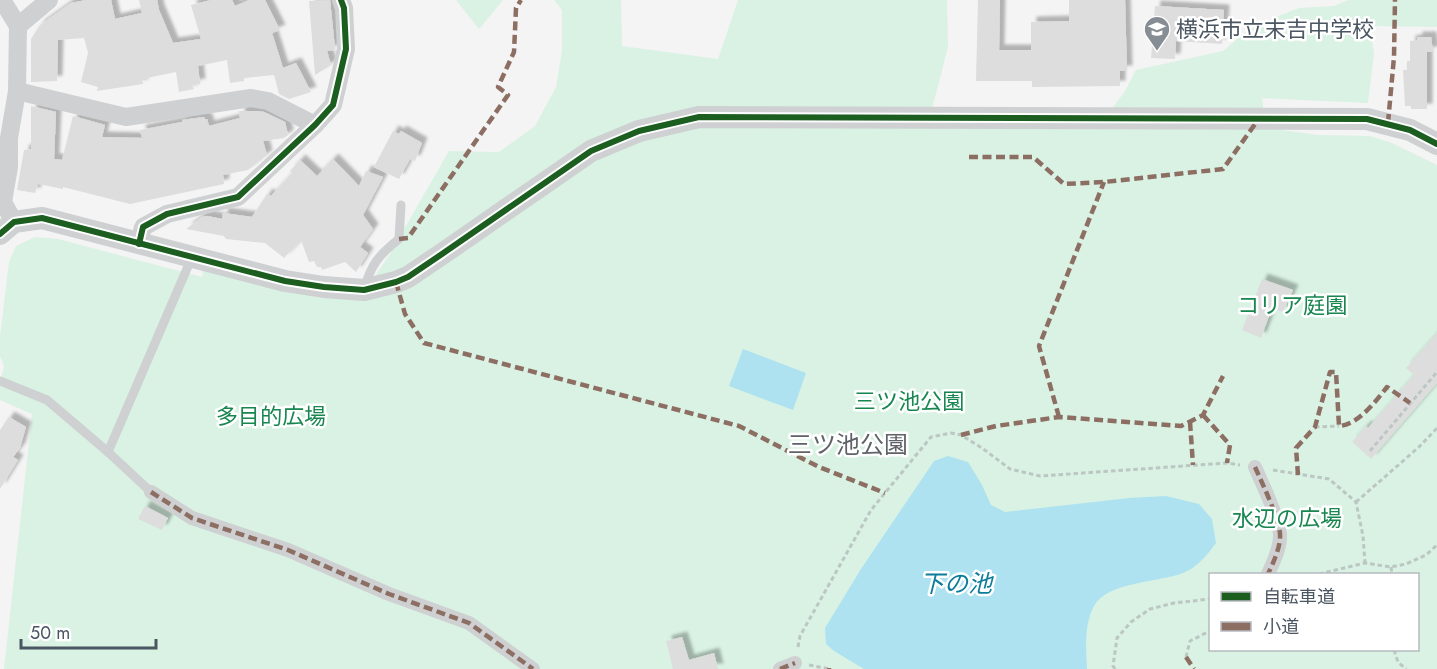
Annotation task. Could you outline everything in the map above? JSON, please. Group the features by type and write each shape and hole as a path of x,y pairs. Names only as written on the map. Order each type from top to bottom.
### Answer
{"street":[{"path":"2,0 18,26 17,91 9,138 9,167 4,215 42,218 285,281 324,287 364,290 408,277 591,151 639,130 699,117 1367,119 1410,130 1437,144"},
{"path":"18,26 49,0"},
{"path":"139,244 143,227 167,214 238,197 315,125 333,105 346,49 344,8 341,0"},
{"path":"17,91 126,117 251,98 268,101 315,125"},
{"path":"1255,467 1271,504 1280,534 1275,558 1268,573"},
{"path":"151,492 192,518 288,550 389,594 469,623 533,669"},
{"path":"780,669 795,663"}],"lane":[{"path":"364,290 368,275 379,254 399,239 401,205"},
{"path":"108,452 192,257"},
{"path":"0,381 47,400 151,492"}],"path":[{"path":"1370,451 1437,372"},
{"path":"1315,427 1340,426"},
{"path":"1356,502 1419,447 1437,428"},
{"path":"830,669 795,663 800,636 871,510 907,467 917,450 930,437 951,433 960,435 1010,469 1040,476 1227,463 1329,479 1356,502 1365,563"},
{"path":"1323,573 1365,563 1391,567 1406,564 1426,555 1437,545"},
{"path":"1391,567 1392,573"},
{"path":"1115,669 1113,666 1117,638 1131,622 1150,609 1174,603 1209,599"},
{"path":"1186,657 1190,641 1209,632"},
{"path":"1394,651 1398,662 1406,669"}],"green space":[{"path":"456,0 503,0 479,29"},
{"name":"三ツ池公園","path":"554,0 621,0 622,46 718,59 738,0 947,0 948,47 927,128 1095,129 1124,93 1136,70 1223,51 1244,33 1268,20 1299,8 1334,6 1348,0 1437,0 1437,27 1370,26 1374,54 1368,103 1262,98 1266,128 1318,135 1370,136 1392,143 1437,165 1437,669 4,669 32,414 0,400 0,382 4,366 0,356 0,337 9,262 16,246 35,237 58,239 202,277 203,271 362,295 388,257 449,151 499,152 535,126 556,87 562,51 562,10"}],"water":[{"path":"743,349 806,373 793,410 729,386"},
{"name":"下の池","path":"948,456 968,462 991,505 1005,512 1166,496 1199,504 1212,519 1216,543 1202,560 1183,573 1122,587 1101,598 1094,606 1089,621 1086,637 1087,669 864,669 826,644 825,628 861,569 934,461"}],"building":[{"path":"86,0 111,0 115,19 142,13 139,0 157,0 173,43 201,39 191,5 211,0 232,0 235,6 249,0 265,0 280,30 272,33 283,68 296,63 311,92 289,99 279,94 274,75 244,78 244,81 230,83 227,60 198,66 200,84 192,85 194,89 179,92 176,72 142,79 143,84 97,91 98,87 81,82 88,53 84,38 58,40 57,81 31,82 31,39 40,25 71,3"},
{"path":"330,0 335,48 327,51 331,65 315,75 309,1"},
{"path":"978,0 1000,0 999,50 1031,50 1031,22 1069,21 1069,0 1125,0 1127,71 1120,71 1120,86 1032,87 1032,81 976,81"},
{"path":"1155,6 1224,10 1222,44 1176,41 1175,59 1151,58"},
{"path":"1417,37 1431,37 1433,52 1427,52 1427,109 1411,109 1411,106 1405,106 1403,70 1407,70 1407,61 1410,61 1410,41 1417,40"},
{"path":"31,106 56,112 54,159 62,160 73,116 105,125 102,137 142,138 140,130 182,122 182,120 204,117 209,126 240,118 239,111 257,111 285,122 288,135 284,138 263,141 267,155 248,170 223,175 224,184 130,204 63,187 63,189 38,184 35,193 17,190 24,150 31,149"},
{"path":"393,131 399,134 401,131 422,143 415,161 410,159 399,179 374,167"},
{"path":"333,159 359,186 366,171 383,177 363,215 373,229 360,247 368,253 356,272 345,262 322,270 314,261 309,262 301,240 284,258 265,243 226,239 224,236 186,229 202,217 222,219 223,213 252,217 267,194 271,196 292,173 290,171 300,160 317,176"},
{"path":"1262,279 1293,290 1283,312 1272,308 1261,338 1242,330"},
{"path":"1437,333 1437,383 1371,459 1352,442 1366,426 1368,428 1414,375 1406,368"},
{"path":"9,417 26,427 20,448 13,457 18,460 0,489 0,430"},
{"path":"145,506 168,518 162,530 138,519"},
{"path":"682,637 689,660 714,653 718,669 673,669 666,641"}],"marked path":[{"path":"399,239 408,238 508,95 498,87 514,52 516,8 521,0"},
{"path":"1388,123 1394,57 1395,0"},
{"path":"969,157 1033,157 1064,184 1223,169 1258,120"},
{"path":"1059,417 1039,346 1104,182"},
{"path":"396,282 405,314 424,343 739,426 819,467 885,493"},
{"path":"1298,475 1296,448 1315,427 1330,372 1336,372 1339,426 1346,425 1360,417 1387,387 1410,403"},
{"path":"961,435 996,426 1059,417 1181,426 1203,415 1223,376"},
{"path":"1203,415 1230,445 1227,463"},
{"path":"1190,422 1193,465"},
{"path":"1255,467 1273,510 1280,534 1278,549 1268,573"},
{"path":"151,492 192,518 288,550 389,594 469,623 533,669"},
{"path":"1186,657 1194,669"},
{"path":"780,669 795,663"}],"cycle path":[{"path":"139,244 143,227 167,214 238,197 315,125 333,105 346,49 344,8 341,0"},
{"path":"0,234 14,222 42,218 285,281 364,290 408,277 591,151 639,131 699,117 1367,119 1410,130 1437,144"}],"place":[{"name":"横浜市立末吉中学校","path":"1157,52"}],"district":[{"name":"三ツ池公園","path":"848,444"}],"park label":[{"name":"コリア庭園","path":"1292,305"},
{"name":"多目的広場","path":"271,416"},
{"name":"水辺の広場","path":"1287,518"}]}
